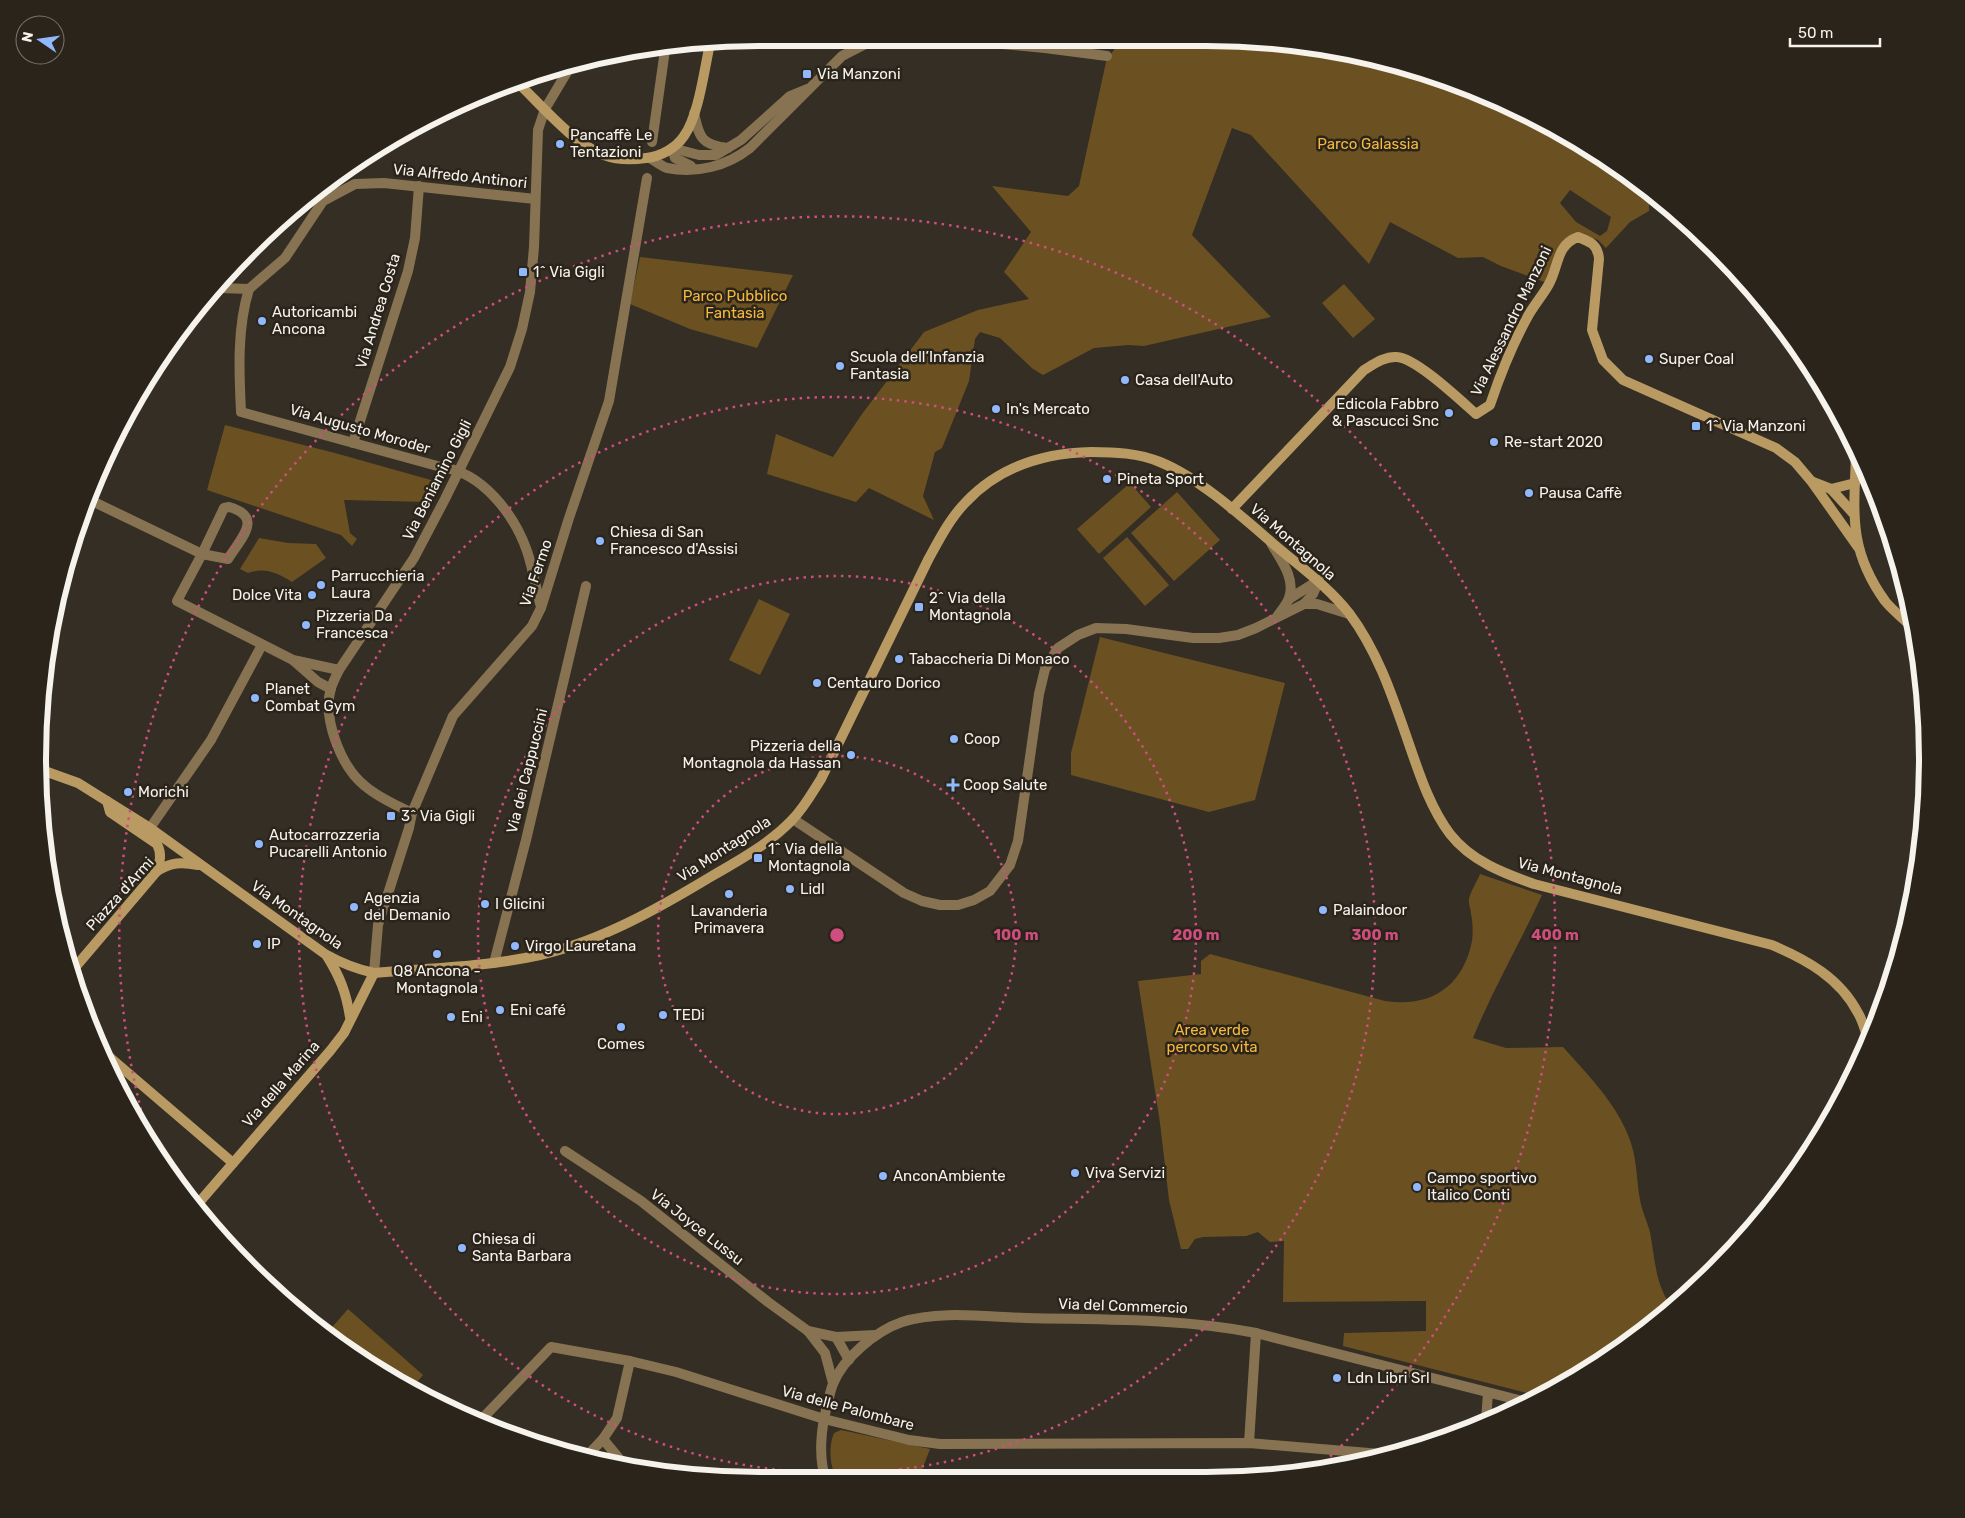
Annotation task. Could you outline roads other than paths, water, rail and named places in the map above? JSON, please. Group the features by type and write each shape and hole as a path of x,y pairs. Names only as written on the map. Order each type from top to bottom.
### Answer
{"main road":[{"path":"522,87 575,138 594,152 616,158 650,158 672,148 684,136 694,113 709,48"},
{"name":"Via Alessandro Manzoni","path":"1476,414 1490,405 1502,371 1528,316 1550,284 1560,252 1568,240 1578,237 1595,245 1599,250 1600,259 1592,330 1603,360 1623,380 1776,448 1795,462 1812,482 1858,547"},
{"name":"Via Montagnola","path":"1232,509 1364,370 1384,358 1398,356 1417,365 1476,414"},
{"name":"Via Montagnola","path":"47,772 78,784 150,828 340,963 374,973 494,962 540,955 616,927 686,892 737,862 780,832 794,819 821,780 943,532 966,502 997,476 1025,462 1075,452 1114,452 1159,461 1182,472 1232,509 1319,580 1349,614 1378,662 1425,789 1450,834 1473,856 1499,872 1534,884 1772,945 1801,957 1824,972 1844,992 1859,1014 1865,1030"},
{"path":"1832,510 1853,513 1856,467"},
{"name":"Via Alessandro Manzoni","path":"1812,482 1831,490 1853,513 1858,547 1867,572 1886,602 1905,620"},
{"path":"1831,490 1855,483"},
{"name":"Via Montagnola","path":"107,802 110,812 157,844 160,850 157,871"},
{"name":"Piazza d'Armi","path":"77,965 157,871 167,864 175,862 202,866"},
{"path":"325,954 339,976 350,1017"},
{"name":"Via della Marina","path":"200,1201 344,1033 350,1017 374,973"},
{"path":"114,1060 233,1162"}],"street":[{"path":"650,158 666,167 704,168 720,166 736,159 750,148 842,56 862,46"},
{"path":"1031,46 1107,56"},
{"path":"652,142 664,52"},
{"name":"Via Beniamino Gigli","path":"412,813 387,801 364,786 345,762 332,732 331,689 339,670 414,558 510,367 522,329 530,292 534,247 538,130 546,109 566,73"},
{"path":"672,148 699,155 716,155 741,140 790,96 808,89"},
{"path":"694,113 697,127 703,140 708,144 728,148"},
{"path":"672,148 675,158 680,162 704,168"},
{"name":"Via Fermo","path":"374,973 378,925 412,813 453,716 532,626 541,608 609,401 647,178"},
{"name":"Via Alfredo Antinori","path":"249,289 285,258 323,201 355,184 384,183 420,186 535,199"},
{"name":"Via Andrea Costa","path":"353,443 408,271 415,238 420,186"},
{"path":"224,288 249,289"},
{"name":"Via Augusto Moroder","path":"249,289 244,305 242,327 239,376 241,412 459,471 489,490 505,510 527,551 541,608"},
{"path":"95,502 202,554 228,559 248,526 248,518 241,510 224,508 202,554 177,601 293,660 339,670"},
{"path":"1269,541 1286,569 1291,586 1289,599 1278,616"},
{"path":"1289,599 1319,580"},
{"path":"794,819 904,893 922,901 940,905 958,905 974,900 990,891 1010,865 1018,841 1039,694 1045,669 1058,648 1078,635 1096,628 1126,629 1193,638 1219,638 1238,635 1304,604 1313,594 1319,580"},
{"name":"Via dei Cappuccini","path":"494,962 526,840 586,586"},
{"path":"1304,604 1316,604 1349,614"},
{"path":"150,828 211,740 262,645"},
{"path":"293,660 318,682 331,689"},
{"name":"Via Joyce Lussu","path":"564,1151 641,1201 768,1302 808,1331 825,1353 834,1383"},
{"name":"Via del Commercio","path":"824,1472 822,1461 824,1419 834,1383 849,1360 875,1335 902,1322 922,1317 962,1316 1147,1320 1222,1326 1517,1400"},
{"name":"Via Joyce Lussu","path":"808,1331 836,1337 875,1335"},
{"path":"1249,1443 1256,1333"},
{"path":"836,1337 849,1360"},
{"name":"Via delle Palombare","path":"484,1416 551,1347 630,1361 676,1372 824,1419 909,1440 940,1444 1249,1443 1366,1453"},
{"path":"825,1353 849,1360"},
{"path":"592,1451 618,1418 630,1361"},
{"path":"1486,1414 1488,1394"},
{"path":"603,1439 618,1458"}],"place":[{"name":"Via Manzoni","path":"807,74"},
{"name":"Pancaffè Le Tentazioni","path":"560,144"},
{"name":"1^ Via Gigli","path":"523,272"},
{"name":"Autoricambi Ancona","path":"262,321"},
{"name":"Super Coal","path":"1649,359"},
{"name":"Scuola dell’Infanzia Fantasia","path":"840,366"},
{"name":"Casa dell'Auto","path":"1125,380"},
{"name":"In's Mercato","path":"996,409"},
{"name":"Edicola Fabbro & Pascucci Snc","path":"1449,413"},
{"name":"1^ Via Manzoni","path":"1696,426"},
{"name":"Re-start 2020","path":"1494,442"},
{"name":"Pineta Sport","path":"1107,479"},
{"name":"Pausa Caffè","path":"1529,493"},
{"name":"Chiesa di San Francesco d'Assisi","path":"600,541"},
{"name":"Parrucchieria Laura","path":"321,585"},
{"name":"Dolce Vita","path":"312,595"},
{"name":"2^ Via della Montagnola","path":"919,607"},
{"name":"Pizzeria Da Francesca","path":"306,625"},
{"name":"Tabaccheria Di Monaco","path":"899,659"},
{"name":"Centauro Dorico","path":"817,683"},
{"name":"Planet Combat Gym","path":"255,698"},
{"name":"Coop","path":"954,739"},
{"name":"Pizzeria della Montagnola da Hassan","path":"851,755"},
{"name":"Coop Salute","path":"953,785"},
{"name":"Morichi","path":"128,792"},
{"name":"3^ Via Gigli","path":"391,816"},
{"name":"Autocarrozzeria Pucarelli Antonio","path":"259,844"},
{"name":"1^ Via della Montagnola","path":"758,858"},
{"name":"Lidl","path":"790,889"},
{"name":"Lavanderia Primavera","path":"729,894"},
{"name":"I Glicini","path":"485,904"},
{"name":"Agenzia del Demanio","path":"354,907"},
{"name":"Palaindoor","path":"1323,910"},
{"name":"IP","path":"257,944"},
{"name":"Virgo Lauretana","path":"515,946"},
{"name":"Q8 Ancona - Montagnola","path":"437,954"},
{"name":"Eni café","path":"500,1010"},
{"name":"TEDi","path":"663,1015"},
{"name":"Eni","path":"451,1017"},
{"name":"Comes","path":"621,1027"},
{"name":"Viva Servizi","path":"1075,1173"},
{"name":"AnconAmbiente","path":"883,1176"},
{"name":"Campo sportivo Italico Conti","path":"1417,1187"},
{"name":"Chiesa di Santa Barbara","path":"462,1248"},
{"name":"Ldn Libri Srl","path":"1337,1378"}],"park label":[{"name":"Parco Galassia","path":"1368,144"},
{"name":"Parco Pubblico Fantasia","path":"735,304"},
{"name":"Area verde percorso vita","path":"1212,1038"}]}
